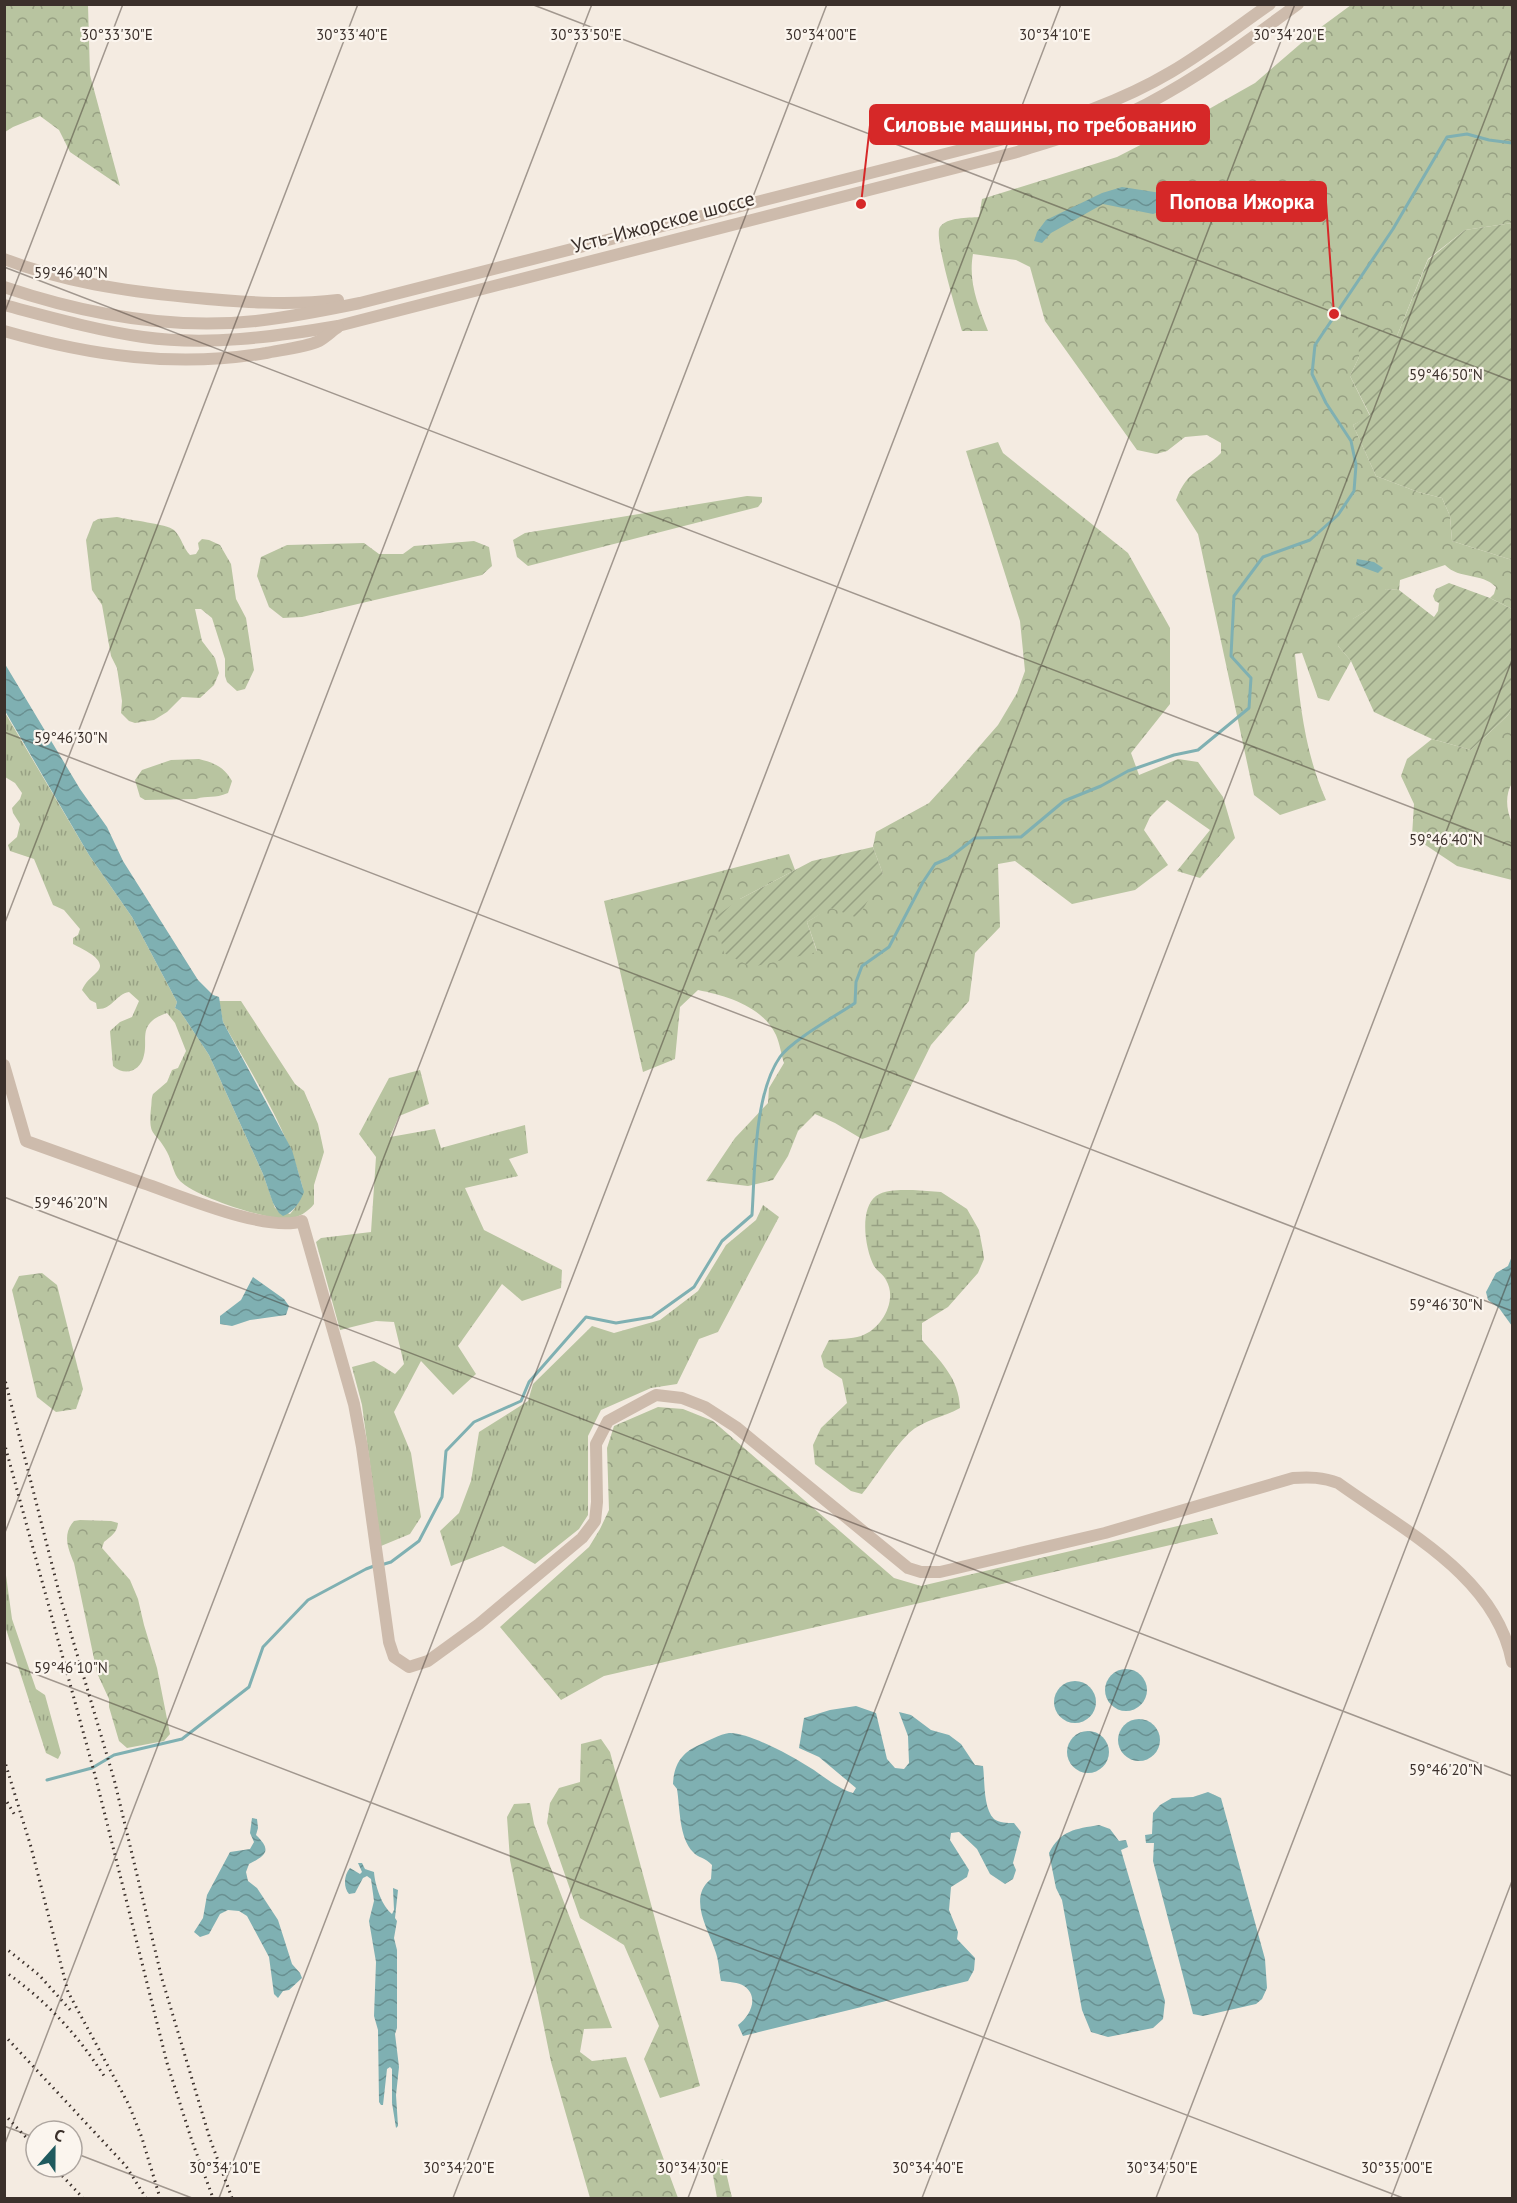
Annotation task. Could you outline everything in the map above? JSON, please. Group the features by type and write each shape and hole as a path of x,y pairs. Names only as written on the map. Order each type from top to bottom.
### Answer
{"street":[{"name":"Усть-Ижорское шоссе","path":"4,287 87,310 129,317 211,324 255,321 360,303 1004,139 1066,119 1135,91 1170,72 1270,4"},
{"name":"Усть-Ижорское шоссе","path":"4,304 95,329 145,337 224,340 338,326 1017,152 1075,134 1146,105 1186,82 1298,4"},
{"path":"4,259 90,284 134,292 255,303 305,303 338,300 360,303"},
{"path":"4,330 65,347 145,360 252,355 319,341 338,326"},
{"path":"4,1065 26,1141 231,1214 271,1222 302,1221 354,1404 378,1558 384,1617 393,1656 410,1667 428,1661 479,1624 582,1538 595,1521 596,1444 608,1421 656,1395 682,1398 705,1407 736,1427 908,1568 921,1572 940,1572 1106,1533 1293,1478 1329,1479 1427,1543 1460,1572 1484,1600 1502,1631 1512,1662"}],"green space":[{"path":"5,4 88,5 90,75 120,186 70,152 59,130 40,116 5,132"},
{"path":"1351,5 1512,5 1512,223 1465,230 1428,259 1397,336 1359,357 1350,376 1370,416 1353,425 1376,476 1418,492 1442,498 1450,516 1452,541 1512,560 1512,609 1490,598 1496,587 1490,582 1457,573 1445,565 1400,580 1399,590 1386,589 1366,611 1353,619 1338,646 1351,661 1329,701 1318,698 1302,653 1295,654 1301,710 1308,747 1326,800 1280,815 1254,795 1198,534 1176,500 1190,476 1221,453 1221,443 1207,435 1185,437 1167,451 1156,454 1137,450 1045,321 1030,267 1016,260 973,254 973,284 988,331 962,331 943,260 939,233 940,227 948,221 979,217 982,199 1117,157 1193,118 1255,83 1313,33"},
{"path":"1512,223 1512,560 1452,541 1450,516 1442,498 1418,492 1376,476 1353,425 1370,415 1350,376 1359,357 1358,322 1397,336 1428,260 1465,230"},
{"path":"998,442 1003,453 1128,553 1170,628 1170,704 1131,753 1139,775 1178,759 1198,762 1223,797 1235,838 1200,878 1177,871 1210,830 1167,800 1150,817 1144,830 1168,865 1135,890 1072,904 1015,861 998,864 1000,927 975,953 969,1001 931,1045 889,1130 862,1139 815,1114 798,1131 788,1156 773,1180 748,1186 706,1181 735,1138 768,1103 769,1088 784,1063 776,1035 762,1017 743,1004 698,990 680,1007 675,1059 643,1072 604,901 789,854 795,870 740,899 817,951 807,922 883,874 873,847 876,832 929,803 998,725 1017,693 1025,671 1020,621 966,451"},
{"path":"747,496 762,497 762,502 758,507 528,566 517,557 513,540 525,533"},
{"path":"117,517 156,524 174,530 190,555 196,554 199,549 198,543 202,539 220,545 231,564 236,599 246,618 254,670 245,689 237,691 227,682 225,659 212,618 201,609 195,609 202,641 215,658 219,673 214,685 200,698 182,697 167,712 154,720 135,723 129,721 121,713 122,701 117,668 111,656 102,605 92,590 86,540 93,522 98,519"},
{"path":"474,541 489,547 492,566 482,575 302,617 283,618 269,607 257,576 261,557 287,545 364,543 379,554 403,554 414,546"},
{"path":"1449,583 1512,609 1512,708 1508,715 1471,750 1432,739 1374,712 1351,661 1338,646 1344,624 1366,611 1373,595 1386,589 1399,590 1434,617 1439,603 1433,596 1436,589"},
{"path":"1512,708 1512,783 1507,802 1512,823 1512,880 1457,866 1412,836 1414,804 1401,776 1407,759 1432,739 1471,750 1508,715"},
{"path":"4,711 89,855 132,917 177,1002 175,1008 180,1011 209,1055 263,1174 275,1208 290,1214 301,1197 303,1189 295,1164 268,1102 223,1022 219,1001 241,1001 295,1084 304,1091 318,1124 324,1152 314,1185 314,1204 302,1214 287,1219 247,1211 200,1194 178,1178 167,1152 153,1133 150,1118 153,1094 167,1082 172,1070 178,1068 186,1051 175,1023 167,1013 156,1018 148,1027 145,1034 144,1055 140,1065 127,1072 113,1066 110,1031 120,1022 132,1017 139,1001 129,992 110,1005 97,1009 96,1003 90,1000 82,990 100,968 100,963 93,955 73,944 73,938 78,935 80,929 64,910 53,905 34,859 10,851 8,845 17,837 20,824 12,808 22,793 15,783 5,777"},
{"path":"199,759 214,764 226,772 232,781 228,793 196,799 145,800 140,797 135,780 142,770 171,760"},
{"path":"873,847 883,874 858,918 831,908 807,922 817,952 752,967 724,953 715,917 740,899 812,861"},
{"path":"420,1070 429,1104 399,1116 390,1137 435,1129 441,1148 525,1125 528,1153 509,1159 518,1176 465,1188 484,1230 562,1270 561,1288 522,1301 502,1284 458,1346 476,1374 453,1395 421,1361 394,1412 411,1453 421,1517 410,1534 381,1546 362,1405 352,1367 374,1361 395,1374 404,1364 394,1322 376,1321 340,1330 316,1242 321,1238 371,1232 376,1157 359,1134 389,1078"},
{"path":"913,1190 941,1192 967,1209 979,1230 984,1259 978,1273 948,1307 922,1323 922,1340 942,1363 952,1379 959,1397 960,1408 921,1425 909,1433 862,1494 851,1491 815,1464 813,1445 821,1428 847,1403 842,1379 824,1367 821,1356 829,1340 861,1336 875,1327 886,1313 889,1305 889,1288 885,1278 874,1266 868,1250 865,1230 867,1210 876,1196 884,1192"},
{"path":"763,1205 779,1217 718,1332 699,1339 677,1384 651,1388 601,1410 588,1436 588,1515 579,1529 535,1564 503,1546 451,1566 440,1531 459,1513 471,1481 479,1432 528,1401 533,1384 592,1326 614,1333 660,1320 698,1291 726,1245 756,1220"},
{"path":"42,1273 57,1285 83,1389 76,1409 56,1412 37,1397 12,1290 19,1276"},
{"path":"658,1407 683,1409 713,1421 894,1578 921,1586 1212,1518 1218,1534 604,1676 561,1700 500,1627 589,1547 609,1510 607,1448 614,1426"},
{"path":"74,1521 118,1523 115,1532 104,1542 102,1548 130,1580 138,1599 157,1668 170,1734 164,1741 127,1748 119,1741 109,1707 109,1699 97,1673 74,1563 67,1542 70,1526"},
{"path":"5,1568 12,1619 36,1689 45,1695 61,1753 58,1759 46,1753 5,1626"},
{"path":"601,1739 610,1752 700,2086 660,2098 644,2059 659,2026 624,1945 580,1918 547,1823 550,1803 559,1788 580,1782 581,1744"},
{"path":"530,1803 534,1824 612,2028 584,2029 580,2052 592,2061 626,2057 678,2198 590,2198 551,2062 510,1860 507,1817 514,1804"},
{"path":"723,2159 732,2198 717,2198 711,2164"}],"water":[{"path":"1122,187 1161,193 1166,200 1162,211 1153,214 1103,204 1051,233 1042,243 1034,241 1037,232 1046,220 1102,193"},
{"path":"1357,559 1374,562 1383,568 1378,573 1356,565"},
{"path":"5,664 80,789 107,827 123,861 198,980 213,995 219,997 223,1022 292,1150 304,1192 296,1206 287,1214 283,1216 279,1213 273,1203 263,1174 209,1055 180,1011 175,1008 177,1002 132,917 89,855 5,711"},
{"path":"1512,1256 1512,1326 1499,1308 1488,1300 1486,1292 1496,1273 1508,1266"},
{"path":"253,1277 284,1299 289,1306 286,1315 250,1320 232,1326 220,1324 220,1316 241,1300"},
{"path":"1126,1669 1141,1675 1147,1690 1141,1705 1126,1711 1111,1705 1105,1690 1111,1675"},
{"path":"1075,1681 1090,1687 1096,1702 1090,1717 1075,1723 1060,1717 1054,1702 1060,1687"},
{"path":"856,1706 876,1713 887,1759 895,1768 904,1769 909,1763 908,1736 899,1712 911,1715 931,1730 949,1735 961,1744 975,1765 983,1766 986,1801 990,1814 998,1821 1014,1823 1021,1832 1013,1863 1016,1870 1013,1879 1005,1884 990,1874 977,1849 959,1832 951,1833 950,1840 969,1870 967,1877 951,1887 949,1910 958,1932 957,1939 975,1958 974,1970 968,1981 743,2036 738,2025 752,2006 752,1995 742,1985 721,1981 717,1956 700,1905 704,1887 711,1879 712,1865 695,1854 685,1839 677,1789 673,1784 675,1771 687,1752 729,1733 747,1736 781,1751 853,1793 856,1788 819,1757 799,1748 804,1718 830,1710"},
{"path":"1139,1719 1154,1725 1160,1740 1154,1755 1139,1761 1124,1755 1118,1740 1124,1725"},
{"path":"1088,1731 1103,1737 1109,1752 1103,1767 1088,1773 1073,1767 1067,1752 1073,1737"},
{"path":"1208,1792 1221,1798 1265,1959 1267,1988 1262,1999 1256,2004 1203,2016 1193,2014 1153,1861 1154,1843 1146,1843 1145,1835 1152,1834 1153,1813 1160,1805 1172,1798 1193,1797"},
{"path":"252,1818 257,1819 256,1835 264,1845 265,1852 263,1856 249,1864 246,1872 248,1881 257,1888 278,1920 292,1964 302,1978 289,1990 283,1991 278,1998 274,1994 269,1957 247,1916 239,1911 228,1910 220,1914 209,1934 200,1937 194,1932 203,1918 207,1895 230,1852 250,1849 254,1842 250,1833"},
{"path":"1099,1825 1110,1829 1119,1841 1126,1840 1128,1847 1121,1850 1165,2001 1163,2019 1153,2028 1108,2037 1091,2032 1082,2010 1062,1900 1056,1888 1049,1853 1058,1839 1064,1835"},
{"path":"358,1863 362,1863 365,1869 374,1872 380,1895 392,1914 394,1910 393,1888 398,1890 394,1938 397,1950 397,2028 395,2034 399,2067 396,2095 398,2126 396,2128 390,2067 387,2069 383,2105 379,2102 378,2030 374,2016 376,1962 369,1921 374,1901 371,1879 367,1876 363,1878 355,1893 349,1894 345,1885 346,1874 350,1868 360,1874 362,1872"}],"waterway":[{"path":"381,1565 391,1562 419,1541 442,1497 446,1451 474,1422 521,1401 529,1382 586,1317 616,1323 652,1317 694,1287 722,1241 752,1215 757,1133 771,1073 780,1057 794,1043 855,1003 856,982 862,966 889,947 935,864 949,858 975,838 1021,837 1064,801 1101,786 1128,771 1174,755 1198,750 1249,708 1251,678 1231,656 1234,596 1263,557 1310,540 1338,515 1354,491 1356,465 1351,441 1326,403 1312,374 1315,345 1393,229 1447,137 1467,134 1512,143"},
{"path":"47,1780 92,1768 114,1755 182,1739 249,1687 263,1647 308,1600 374,1566"}],"railway":[{"path":"4,1376 61,1600 114,1779 162,1979 210,2139 232,2198"},
{"path":"4,1442 96,1779 167,2063 213,2198"},
{"path":"4,1759 31,1847 68,1992 129,2105 142,2138 160,2198"},
{"path":"4,1797 16,1817"},
{"path":"4,1947 39,1975 73,2013"},
{"path":"4,1971 34,1994 61,2020 85,2048 106,2079"},
{"path":"4,2035 126,2166 146,2198"},
{"path":"4,2114 24,2135"},
{"path":"65,2179 83,2198"}],"place":[{"name":"Силовые машины, по требованию","path":"861,204"},
{"name":"Попова Ижорка","path":"1334,314"}]}
